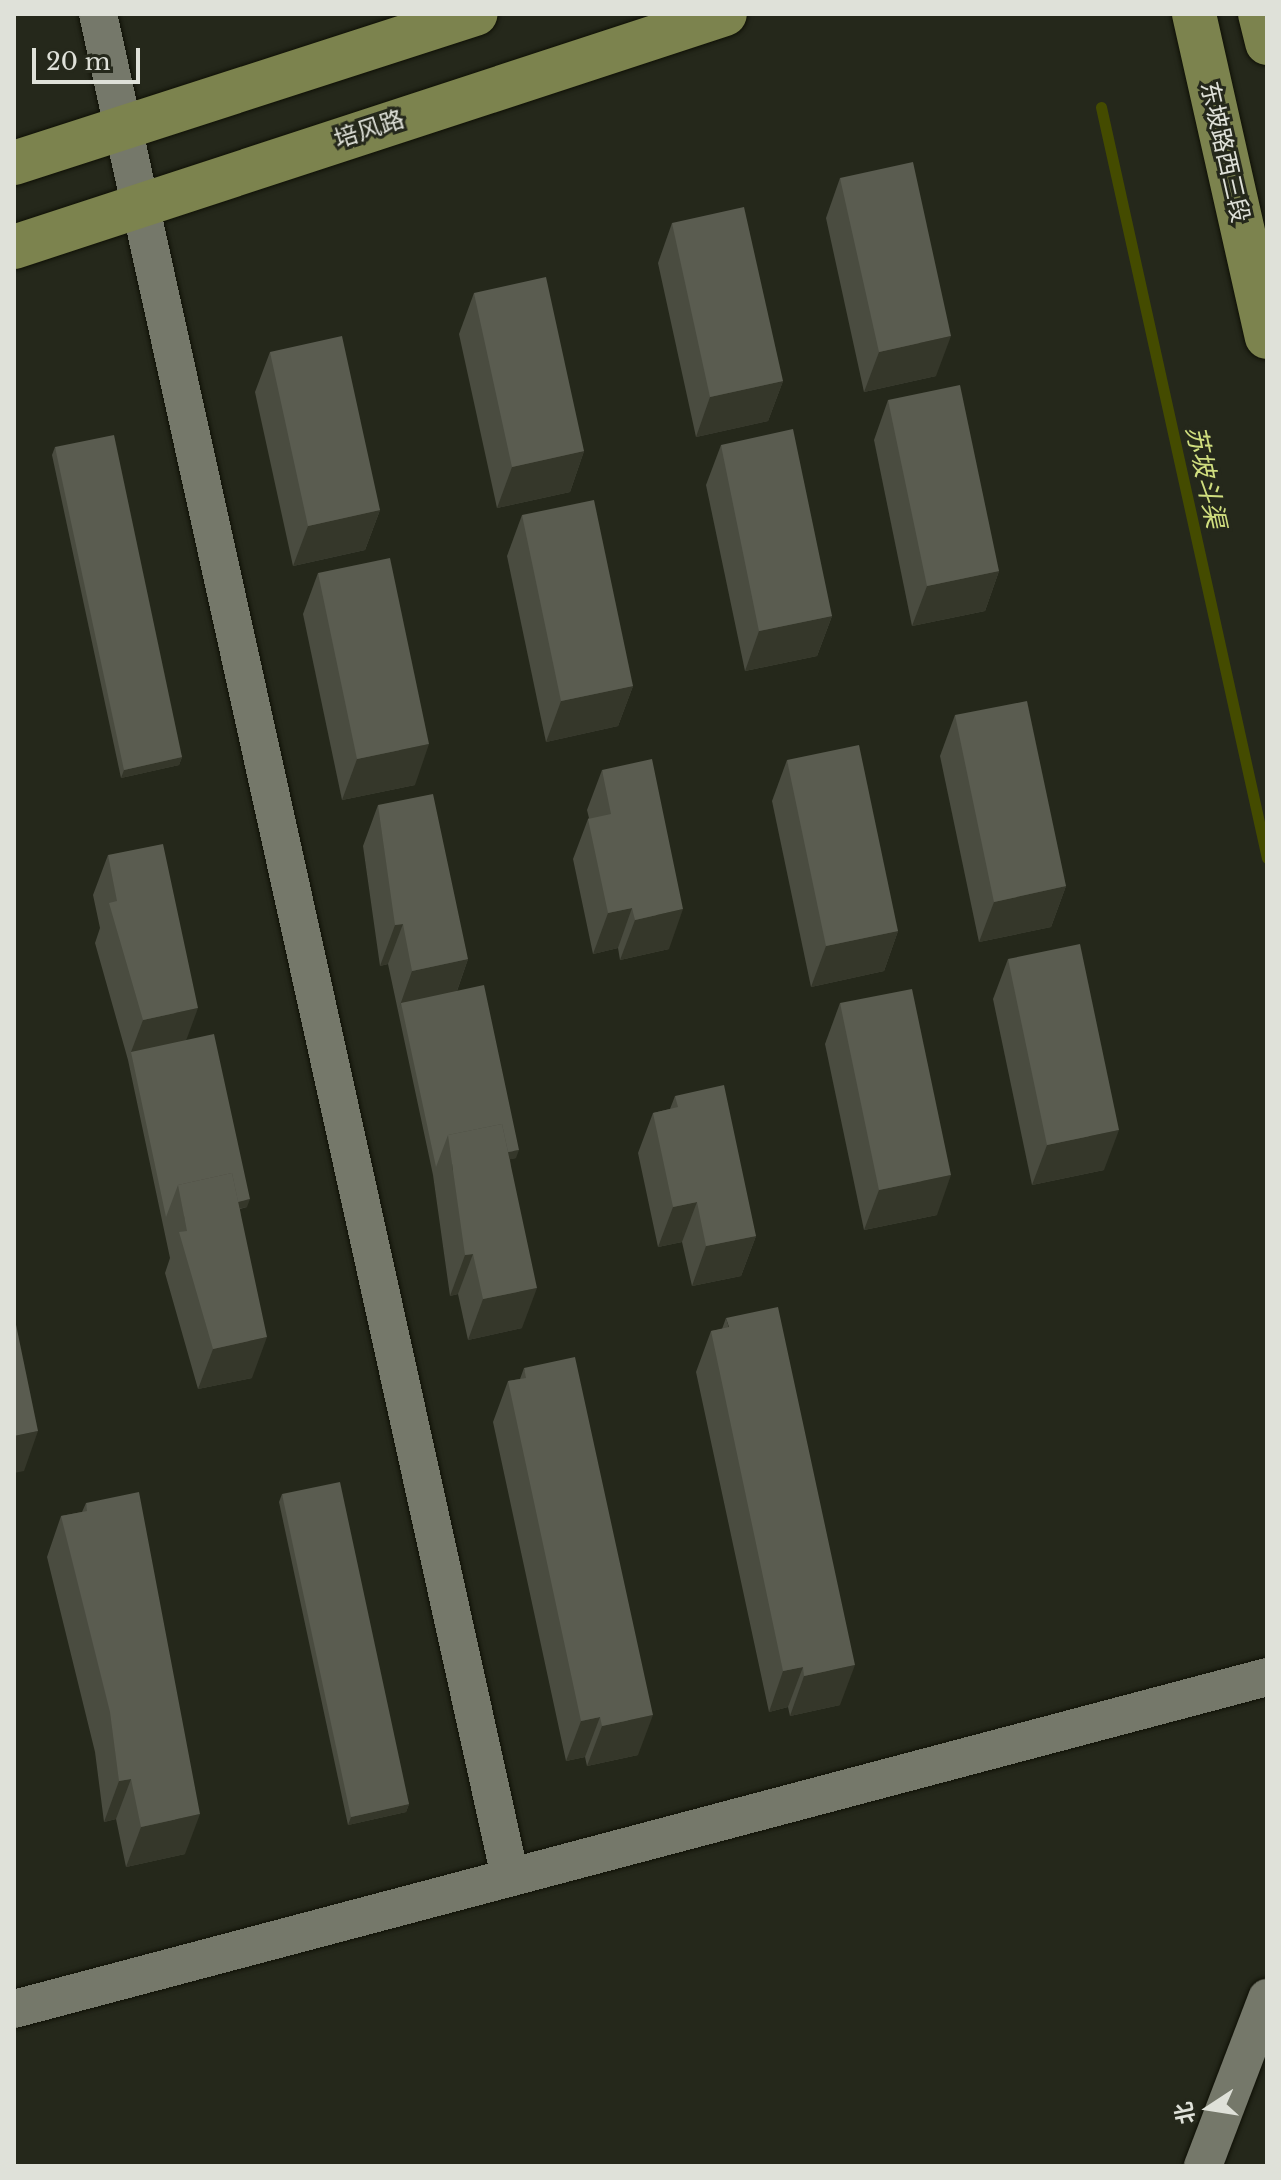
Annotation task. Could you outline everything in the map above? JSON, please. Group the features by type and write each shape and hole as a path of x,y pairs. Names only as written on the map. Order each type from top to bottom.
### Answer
{"main road":[{"path":"14,163 124,125 476,14"},
{"name":"培风路","path":"14,247 142,202 725,14"},
{"name":"东坡路西三段","path":"1194,14 1267,337"},
{"path":"1260,14 1267,43"}],"street":[{"path":"98,14 510,1877"},
{"path":"14,2009 1267,1677"},
{"path":"1203,2166 1267,1998"}],"building":[{"path":"913,162 951,336 879,352 840,178"},
{"path":"744,207 783,381 710,397 672,223"},
{"path":"546,277 584,451 512,467 474,293"},
{"path":"342,336 380,510 308,526 270,352"},
{"path":"960,385 999,571 927,586 888,400"},
{"path":"793,429 832,616 759,631 721,445"},
{"path":"114,435 182,757 124,770 55,447"},
{"path":"594,500 633,686 561,701 522,515"},
{"path":"390,558 429,744 357,759 318,573"},
{"path":"1027,701 1066,886 994,902 955,715"},
{"path":"859,745 898,931 826,946 787,760"},
{"path":"652,759 683,909 635,920 632,908 608,913 588,819 611,814 602,770"},
{"path":"433,794 468,959 412,971 403,924 395,925 378,805"},
{"path":"163,844 198,1008 143,1020 109,903 117,901 108,855"},
{"path":"1080,944 1119,1130 1047,1145 1008,959"},
{"path":"484,985 519,1150 508,1152 502,1124 448,1135 436,1167 401,1003"},
{"path":"912,989 951,1175 879,1190 840,1003"},
{"path":"214,1034 250,1199 238,1202 232,1173 178,1185 166,1217 131,1052"},
{"path":"724,1085 756,1236 706,1246 697,1202 673,1207 653,1113 678,1107 675,1096"},
{"path":"502,1124 537,1288 483,1299 473,1254 465,1255 448,1135"},
{"path":"232,1173 267,1337 213,1349 179,1232 187,1231 178,1185"},
{"path":"778,1307 855,1665 804,1676 803,1667 783,1671 711,1331 729,1327 726,1318"},
{"path":"14,1315 38,1431 14,1436"},
{"path":"575,1357 653,1715 602,1726 600,1717 581,1721 508,1381 526,1378 524,1368"},
{"path":"340,1482 409,1804 351,1817 282,1494"},
{"path":"139,1492 200,1814 141,1827 131,1779 119,1781 110,1712 61,1516 87,1511 86,1503"}],"waterway":[{"name":"苏坡斗渠","path":"1101,107 1267,858"}]}
